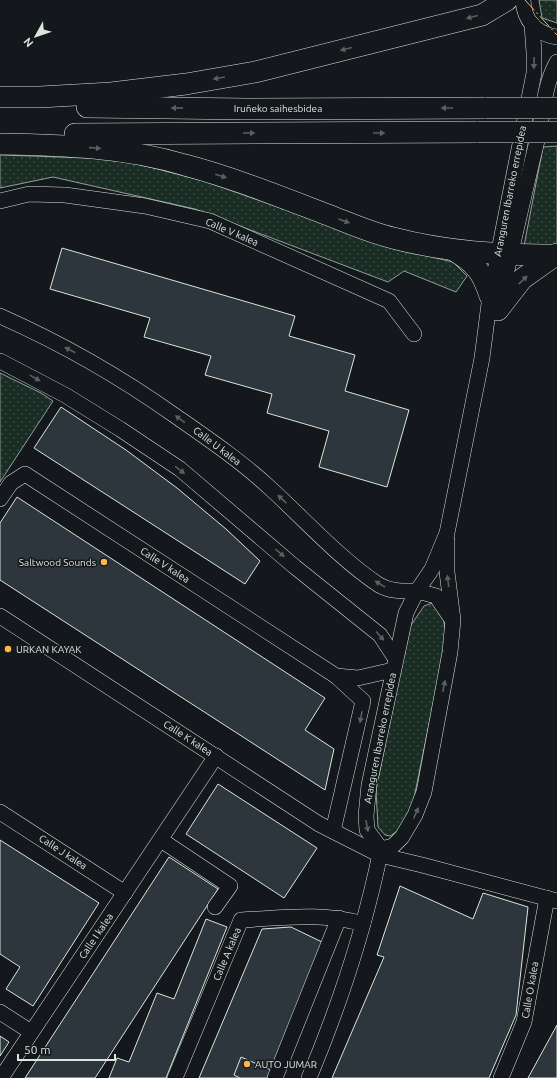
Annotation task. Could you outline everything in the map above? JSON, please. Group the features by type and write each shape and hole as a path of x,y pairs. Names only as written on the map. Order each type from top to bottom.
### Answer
{"highway":[{"path":"0,97 40,97 111,93 186,84 255,72 482,15 507,0"},
{"name":"Iruñeko saihesbidea","path":"0,107 557,108"},
{"path":"0,134 557,132"},
{"path":"0,144 46,145 114,150 184,164 245,184 392,238 453,250 556,254"},
{"path":"453,250 472,261 485,281 494,303 522,279 556,254"}],"street":[{"path":"523,0 525,14 532,24 539,31 557,37"},
{"name":"Aranguren Ibarreko errepidea","path":"510,253 518,155 534,73 532,24"},
{"name":"Aranguren Ibarreko errepidea","path":"446,533 447,572 453,620 450,652 424,792 415,815 402,837 393,846 380,852 367,830 366,816 369,785 394,664 406,613 432,569 446,533 482,358 494,328 494,303 510,253 536,145 547,91 557,62"},
{"name":"Calle V kalea","path":"0,201 29,194 65,195 145,206 210,221 389,301 414,334"},
{"name":"Calle U kalea","path":"0,316 76,354 124,381 174,415 269,487 347,559 380,585 393,591 418,591"},
{"path":"0,361 65,395 180,469 295,567 380,635 394,664"},
{"name":"Calle V kalea","path":"0,499 11,483 25,474 336,676 363,701 333,831"},
{"path":"418,591 436,596 453,620"},
{"name":"Calle K kalea","path":"0,616 333,831 380,852"},
{"name":"Calle V kalea","path":"336,676 358,678 394,664"},
{"name":"Calle I kalea","path":"1,1078 216,756"},
{"name":"Calle J kalea","path":"0,812 125,893"},
{"path":"161,840 230,886 215,907"},
{"path":"309,1078 332,1021 363,924 380,852"},
{"name":"Calle O kalea","path":"380,852 552,899 524,1022 500,1078"},
{"name":"Calle A kalea","path":"175,1078 241,920 314,917 339,918 363,924"},
{"path":"275,1078 339,918"},
{"path":"0,1012 31,1032"}],"green space":[{"path":"539,0 557,0 557,23 542,18"},
{"path":"557,146 557,246 524,246 543,147"},
{"path":"0,155 118,159 204,181 394,248 453,262 467,276 456,292 404,271 388,282 195,209 53,177 0,188"},
{"path":"0,373 41,393 53,401 0,482"},
{"path":"432,603 443,615 445,630 444,650 413,803 401,826 390,836 385,835 378,827 376,790 409,628 424,606"}],"building":[{"path":"62,248 295,316 289,336 355,355 345,391 409,410 387,487 319,467 329,431 267,413 272,394 205,375 211,356 144,337 150,318 50,289"},
{"path":"61,407 126,450 177,488 226,529 260,561 245,584 34,448"},
{"path":"17,497 325,698 305,730 334,749 325,790 0,580 0,523"},
{"path":"218,784 317,848 284,898 186,834"},
{"path":"0,840 99,903 33,1006 6,989 20,967 0,954"},
{"path":"169,857 218,889 95,1078 25,1078"},
{"path":"400,886 473,919 483,893 528,907 516,1015 489,1078 332,1078 384,957 377,955"},
{"path":"206,919 227,927 166,1078 109,1078 117,1058 129,1062 157,993 174,999"},
{"path":"291,927 324,943 267,1078 199,1078 262,929"},
{"path":"557,1025 557,1078 528,1078"},
{"path":"0,1036 9,1042 0,1056"},
{"name":"AUTO JUMAR","path":"241,1057 271,1070 267,1078 240,1078 234,1075"}],"power":[{"path":"525,0 557,35"}],"place":[{"name":"Saltwood Sounds","path":"104,562"},
{"name":"URKAN KAYAK","path":"8,649"},
{"name":"AUTO JUMAR","path":"247,1064"}]}
